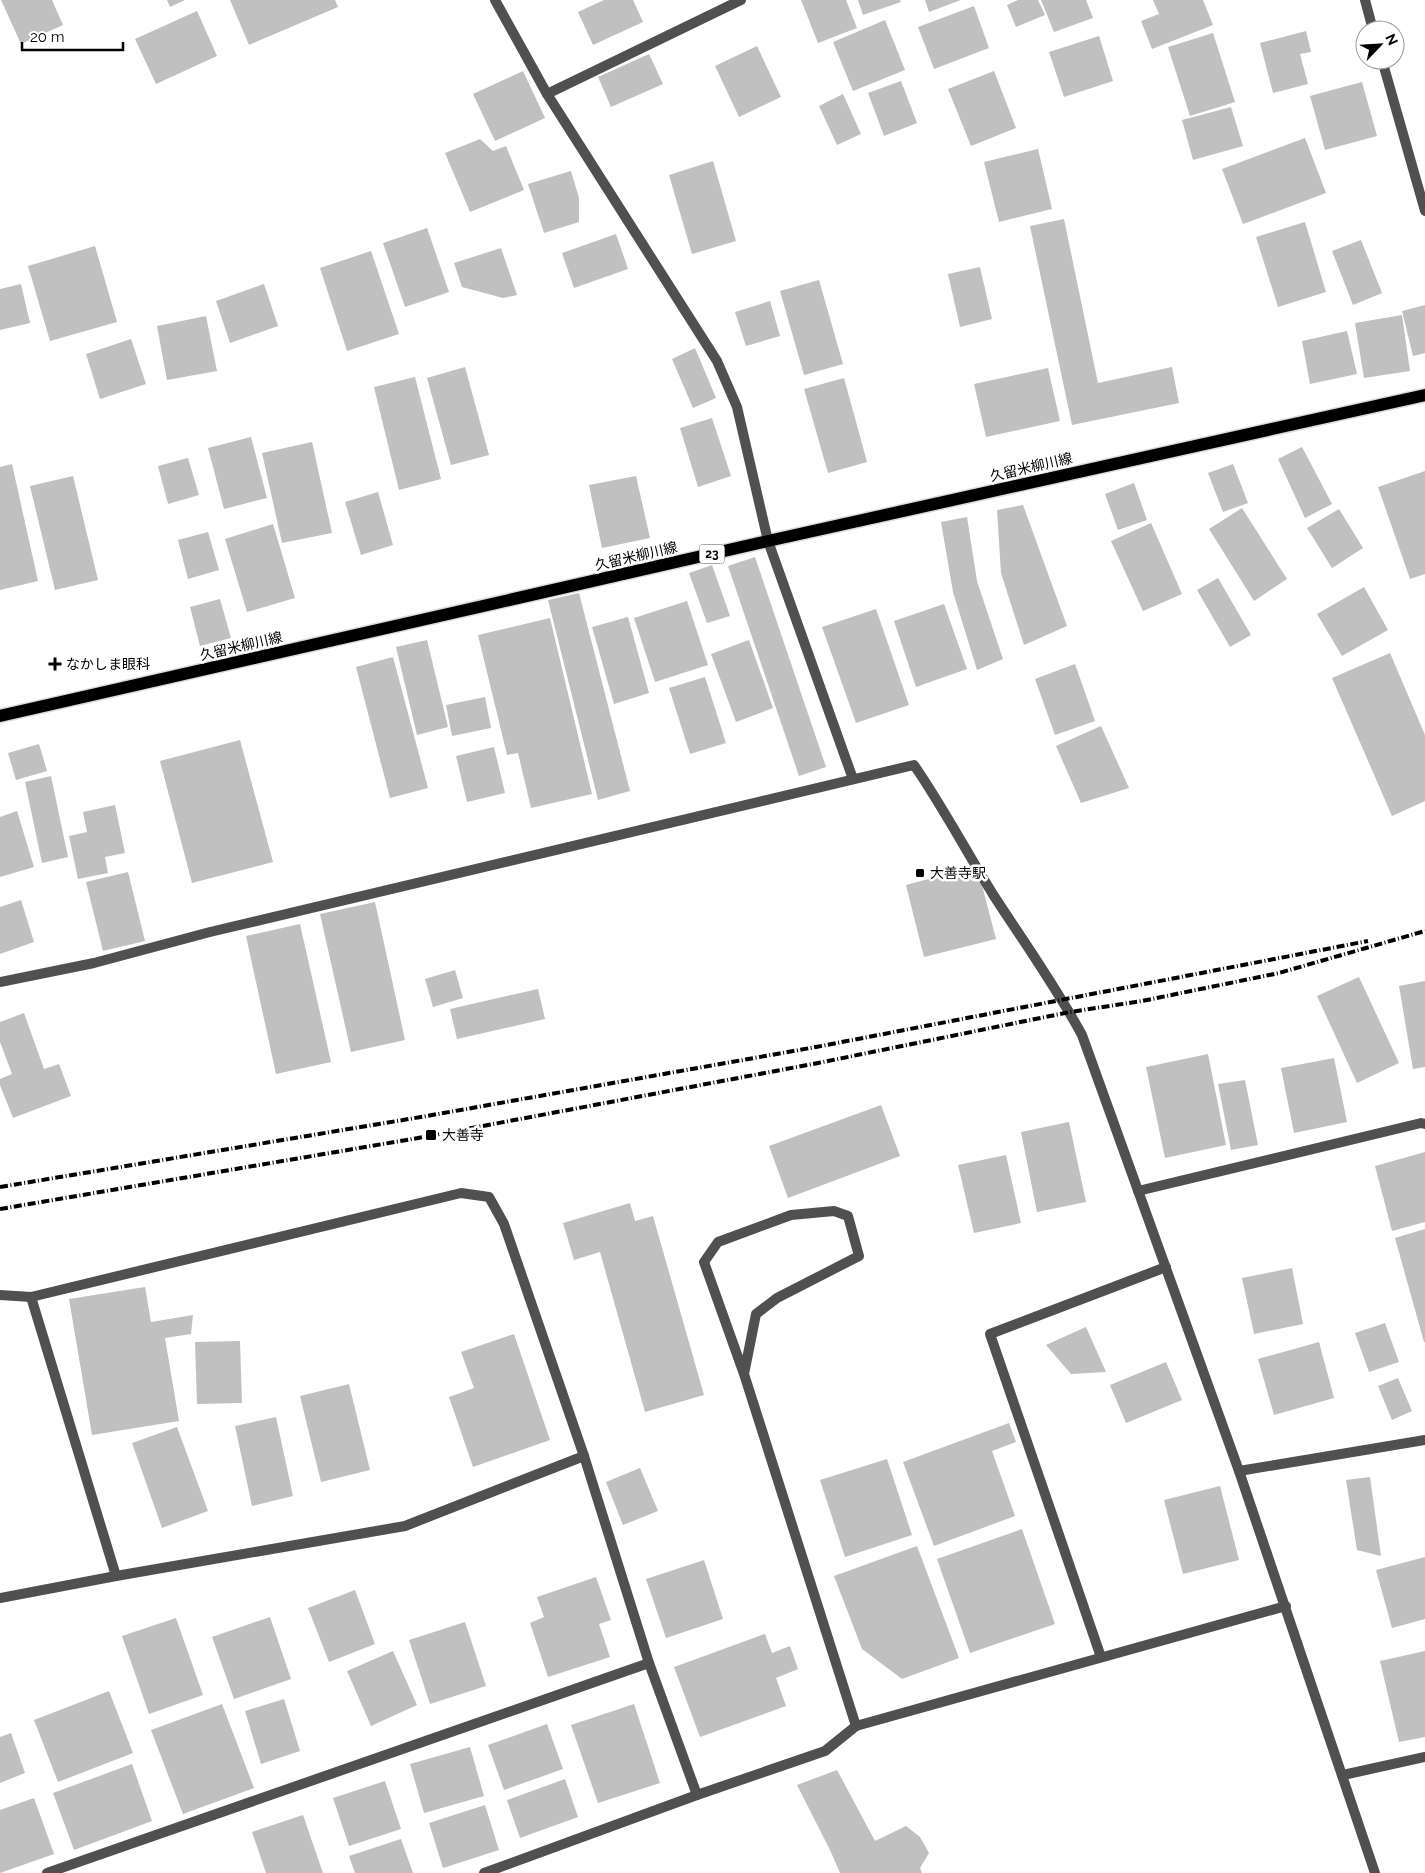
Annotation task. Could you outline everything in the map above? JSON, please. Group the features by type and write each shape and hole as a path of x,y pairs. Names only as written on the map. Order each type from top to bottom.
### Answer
{"main road":[{"name":"久留米柳川線","path":"0,716 768,541 1425,395"}],"street":[{"path":"495,0 547,94 717,361 737,407 768,541 853,779"},
{"path":"547,94 741,0"},
{"path":"1365,0 1370,20"},
{"path":"1385,70 1425,211"},
{"path":"0,982 94,962 229,928 914,765 930,787 993,894 1063,1000 1082,1035 1239,1471 1376,1873"},
{"path":"1138,1191 1421,1123 1425,1124"},
{"path":"0,1295 31,1297 461,1193 489,1197 504,1224 584,1456 649,1663 697,1796"},
{"path":"744,1374 756,1314 776,1298 859,1256 848,1216 834,1210 791,1215 718,1242 704,1262 744,1374 856,1726"},
{"path":"1101,1657 990,1334 1166,1267"},
{"path":"31,1297 116,1576"},
{"path":"1239,1471 1425,1440"},
{"path":"0,1598 405,1526 584,1456"},
{"path":"484,1873 825,1751 856,1726 1286,1606"},
{"path":"46,1873 649,1663"},
{"path":"1343,1775 1425,1757"}],"building":[{"path":"1,0 52,0 63,25 21,44"},
{"path":"167,0 185,0 170,7"},
{"path":"230,0 335,0 338,7 249,45"},
{"path":"604,0 633,0 643,22 593,45 578,12"},
{"path":"801,0 846,0 857,28 818,43"},
{"path":"858,0 900,0 901,2 863,15"},
{"path":"925,0 961,0 929,12"},
{"path":"1018,0 1038,0 1045,15 1016,27 1007,5"},
{"path":"1041,0 1086,0 1093,18 1054,32"},
{"path":"1153,0 1203,0 1213,25 1152,49 1141,21 1159,14"},
{"path":"974,6 989,48 934,69 918,27"},
{"path":"197,11 217,56 156,84 135,39"},
{"path":"885,20 905,70 853,91 833,42"},
{"path":"1306,31 1311,52 1300,54 1308,84 1273,93 1260,43"},
{"path":"1213,33 1235,102 1190,116 1168,47"},
{"path":"1099,36 1113,81 1064,97 1049,52"},
{"path":"757,46 781,97 739,117 715,66"},
{"path":"649,54 663,84 611,107 598,77"},
{"path":"523,71 545,118 495,141 473,94"},
{"path":"994,71 1016,128 971,146 948,89"},
{"path":"901,81 917,123 884,136 868,93"},
{"path":"1362,82 1377,136 1325,150 1310,96"},
{"path":"843,94 861,134 837,145 819,106"},
{"path":"1231,107 1243,146 1193,160 1182,120"},
{"path":"1305,138 1326,193 1243,224 1222,169"},
{"path":"480,139 493,151 506,146 524,190 470,212 445,153"},
{"path":"1038,149 1052,209 999,222 984,162"},
{"path":"713,161 736,241 692,254 669,175"},
{"path":"571,171 579,198 579,222 544,233 528,184"},
{"path":"1064,219 1098,383 1172,367 1179,403 1072,425 1030,226"},
{"path":"1305,222 1326,292 1278,307 1256,237"},
{"path":"427,228 449,292 405,307 383,243"},
{"path":"616,234 628,269 574,288 562,253"},
{"path":"1361,240 1382,293 1353,305 1332,251"},
{"path":"95,246 117,322 50,341 28,266"},
{"path":"501,248 517,295 503,298 462,287 454,263"},
{"path":"371,251 399,334 347,351 320,268"},
{"path":"980,267 992,319 960,327 948,274"},
{"path":"819,280 843,364 804,375 780,291"},
{"path":"21,284 30,323 0,330 0,289"},
{"path":"264,284 278,326 230,343 216,301"},
{"path":"770,301 780,336 746,346 735,312"},
{"path":"1425,305 1425,353 1413,356 1402,311"},
{"path":"1402,315 1410,371 1364,378 1355,323"},
{"path":"206,316 217,371 167,380 157,326"},
{"path":"1347,331 1357,374 1310,384 1302,341"},
{"path":"131,339 146,384 100,399 86,354"},
{"path":"695,348 716,398 693,408 672,359"},
{"path":"465,367 489,455 451,465 427,378"},
{"path":"1048,368 1060,421 986,437 974,384"},
{"path":"415,377 441,479 399,490 374,387"},
{"path":"844,378 867,462 828,473 804,389"},
{"path":"712,418 731,476 698,487 680,428"},
{"path":"251,437 267,498 224,509 208,448"},
{"path":"312,442 332,533 282,543 262,453"},
{"path":"1302,447 1332,504 1305,518 1278,459"},
{"path":"188,458 199,495 168,504 158,466"},
{"path":"12,464 38,581 0,590 0,467"},
{"path":"1233,464 1248,503 1223,512 1208,473"},
{"path":"1425,471 1425,574 1410,579 1378,487"},
{"path":"73,476 98,580 55,590 30,486"},
{"path":"636,476 650,538 602,548 589,485"},
{"path":"1134,483 1147,520 1118,530 1105,494"},
{"path":"378,492 393,545 361,555 345,502"},
{"path":"1023,505 1067,626 1024,645 1001,573 997,510"},
{"path":"1242,508 1287,579 1254,601 1209,529"},
{"path":"1339,509 1363,548 1332,568 1307,528"},
{"path":"967,517 977,581 1003,659 977,670 953,592 941,522"},
{"path":"1151,523 1182,594 1143,611 1111,541"},
{"path":"273,524 295,598 247,612 225,539"},
{"path":"208,532 219,570 188,579 178,540"},
{"path":"755,557 826,767 799,776 728,566"},
{"path":"712,565 730,616 707,623 689,573"},
{"path":"1218,578 1251,635 1230,647 1197,590"},
{"path":"1364,587 1388,630 1342,656 1317,614"},
{"path":"579,593 630,791 598,800 548,600"},
{"path":"220,599 231,638 200,646 190,607"},
{"path":"687,601 708,665 655,682 634,618"},
{"path":"944,604 967,669 916,687 894,621"},
{"path":"876,609 909,705 856,723 822,627"},
{"path":"628,617 649,693 614,704 592,627"},
{"path":"550,618 592,794 531,808 518,753 507,755 478,635"},
{"path":"427,640 448,727 417,735 396,647"},
{"path":"749,640 773,708 736,722 711,654"},
{"path":"1390,653 1425,735 1425,801 1392,816 1332,678"},
{"path":"393,657 428,788 390,798 356,667"},
{"path":"1075,664 1095,721 1055,735 1035,679"},
{"path":"705,677 726,743 690,754 669,688"},
{"path":"485,697 491,728 452,736 446,705"},
{"path":"1101,726 1129,788 1081,803 1056,746"},
{"path":"240,740 273,862 192,883 160,761"},
{"path":"39,744 47,771 16,780 8,753"},
{"path":"494,747 505,793 467,802 456,756"},
{"path":"51,776 68,857 42,863 25,782"},
{"path":"115,805 125,853 105,857 108,873 78,879 69,836 87,832 83,812"},
{"path":"17,811 34,867 0,877 0,817"},
{"path":"977,866 996,939 924,957 906,885"},
{"path":"128,872 145,941 103,951 86,882"},
{"path":"21,900 34,942 0,954 0,907"},
{"path":"375,902 405,1040 351,1052 320,914"},
{"path":"300,924 331,1062 276,1074 246,936"},
{"path":"455,970 463,998 433,1007 425,979"},
{"path":"1359,977 1399,1063 1357,1083 1317,996"},
{"path":"1425,981 1425,1067 1413,1069 1399,986"},
{"path":"538,989 545,1019 457,1039 450,1009"},
{"path":"24,1013 44,1069 59,1064 71,1096 13,1118 0,1085 0,1079 12,1074 0,1042 0,1022"},
{"path":"1208,1054 1226,1145 1165,1158 1146,1067"},
{"path":"1334,1058 1347,1122 1294,1133 1281,1068"},
{"path":"1245,1080 1258,1145 1231,1150 1218,1084"},
{"path":"881,1105 900,1156 788,1198 769,1146"},
{"path":"1069,1122 1086,1202 1037,1212 1021,1132"},
{"path":"1425,1152 1425,1222 1392,1231 1375,1166"},
{"path":"1006,1155 1021,1223 974,1233 958,1165"},
{"path":"630,1203 635,1221 653,1216 704,1395 645,1412 600,1252 574,1260 563,1223"},
{"path":"1425,1229 1425,1342 1424,1342 1395,1238"},
{"path":"1292,1268 1303,1324 1254,1334 1242,1278"},
{"path":"145,1287 151,1322 193,1315 191,1334 165,1338 179,1421 92,1435 69,1299"},
{"path":"1385,1323 1399,1362 1369,1372 1355,1333"},
{"path":"1086,1327 1106,1372 1071,1374 1046,1345"},
{"path":"514,1334 550,1440 473,1467 449,1397 474,1388 461,1352"},
{"path":"240,1341 242,1403 197,1404 195,1342"},
{"path":"1319,1342 1334,1398 1274,1415 1258,1359"},
{"path":"1166,1362 1182,1400 1126,1423 1110,1385"},
{"path":"1398,1378 1412,1411 1392,1420 1378,1386"},
{"path":"349,1384 370,1470 321,1482 300,1396"},
{"path":"276,1417 293,1496 252,1506 235,1426"},
{"path":"1009,1423 1016,1442 992,1451 1015,1516 934,1546 903,1462"},
{"path":"177,1427 208,1511 162,1528 132,1443"},
{"path":"887,1459 912,1535 845,1557 820,1480"},
{"path":"640,1468 658,1511 623,1525 606,1482"},
{"path":"1370,1477 1381,1556 1357,1550 1346,1480"},
{"path":"1220,1486 1239,1560 1183,1574 1164,1500"},
{"path":"1022,1529 1055,1624 970,1653 937,1559"},
{"path":"917,1546 959,1658 902,1679 862,1649 834,1576"},
{"path":"1425,1557 1425,1619 1392,1628 1376,1570"},
{"path":"704,1560 723,1619 666,1638 646,1579"},
{"path":"596,1577 611,1620 599,1624 610,1657 548,1677 530,1623 544,1617 537,1597"},
{"path":"355,1590 375,1644 329,1662 308,1608"},
{"path":"270,1617 291,1679 234,1699 212,1637"},
{"path":"176,1618 203,1695 149,1714 122,1636"},
{"path":"465,1622 486,1686 430,1704 409,1640"},
{"path":"765,1634 772,1653 790,1646 798,1669 776,1678 786,1706 700,1737 674,1667"},
{"path":"393,1651 417,1705 371,1726 347,1671"},
{"path":"1425,1651 1425,1737 1399,1742 1380,1661"},
{"path":"109,1691 133,1753 58,1782 34,1720"},
{"path":"284,1699 300,1751 261,1764 245,1711"},
{"path":"222,1704 254,1788 183,1814 151,1730"},
{"path":"634,1704 660,1783 598,1803 571,1725"},
{"path":"547,1724 563,1769 504,1790 488,1745"},
{"path":"11,1733 25,1773 0,1783 0,1737"},
{"path":"470,1747 484,1796 424,1813 410,1764"},
{"path":"132,1764 152,1821 74,1850 53,1793"},
{"path":"837,1770 875,1841 906,1826 920,1837 929,1853 920,1868 922,1873 840,1873 797,1785"},
{"path":"565,1779 578,1817 520,1838 507,1800"},
{"path":"385,1781 401,1829 349,1846 333,1798"},
{"path":"34,1798 54,1854 0,1873 0,1810"},
{"path":"485,1805 499,1850 443,1868 429,1823"},
{"path":"303,1815 323,1873 266,1873 252,1832"},
{"path":"401,1839 413,1873 355,1873 349,1856"}],"railway":[{"path":"0,1209 424,1137 818,1063 1070,1012 1142,1001 1279,973 1425,931"},
{"path":"0,1187 421,1117 816,1047 1368,941"}],"place":[{"name":"なかしま眼科","path":"55,664"},
{"name":"大善寺駅","path":"920,873"},
{"name":"大善寺","path":"431,1135"}]}
